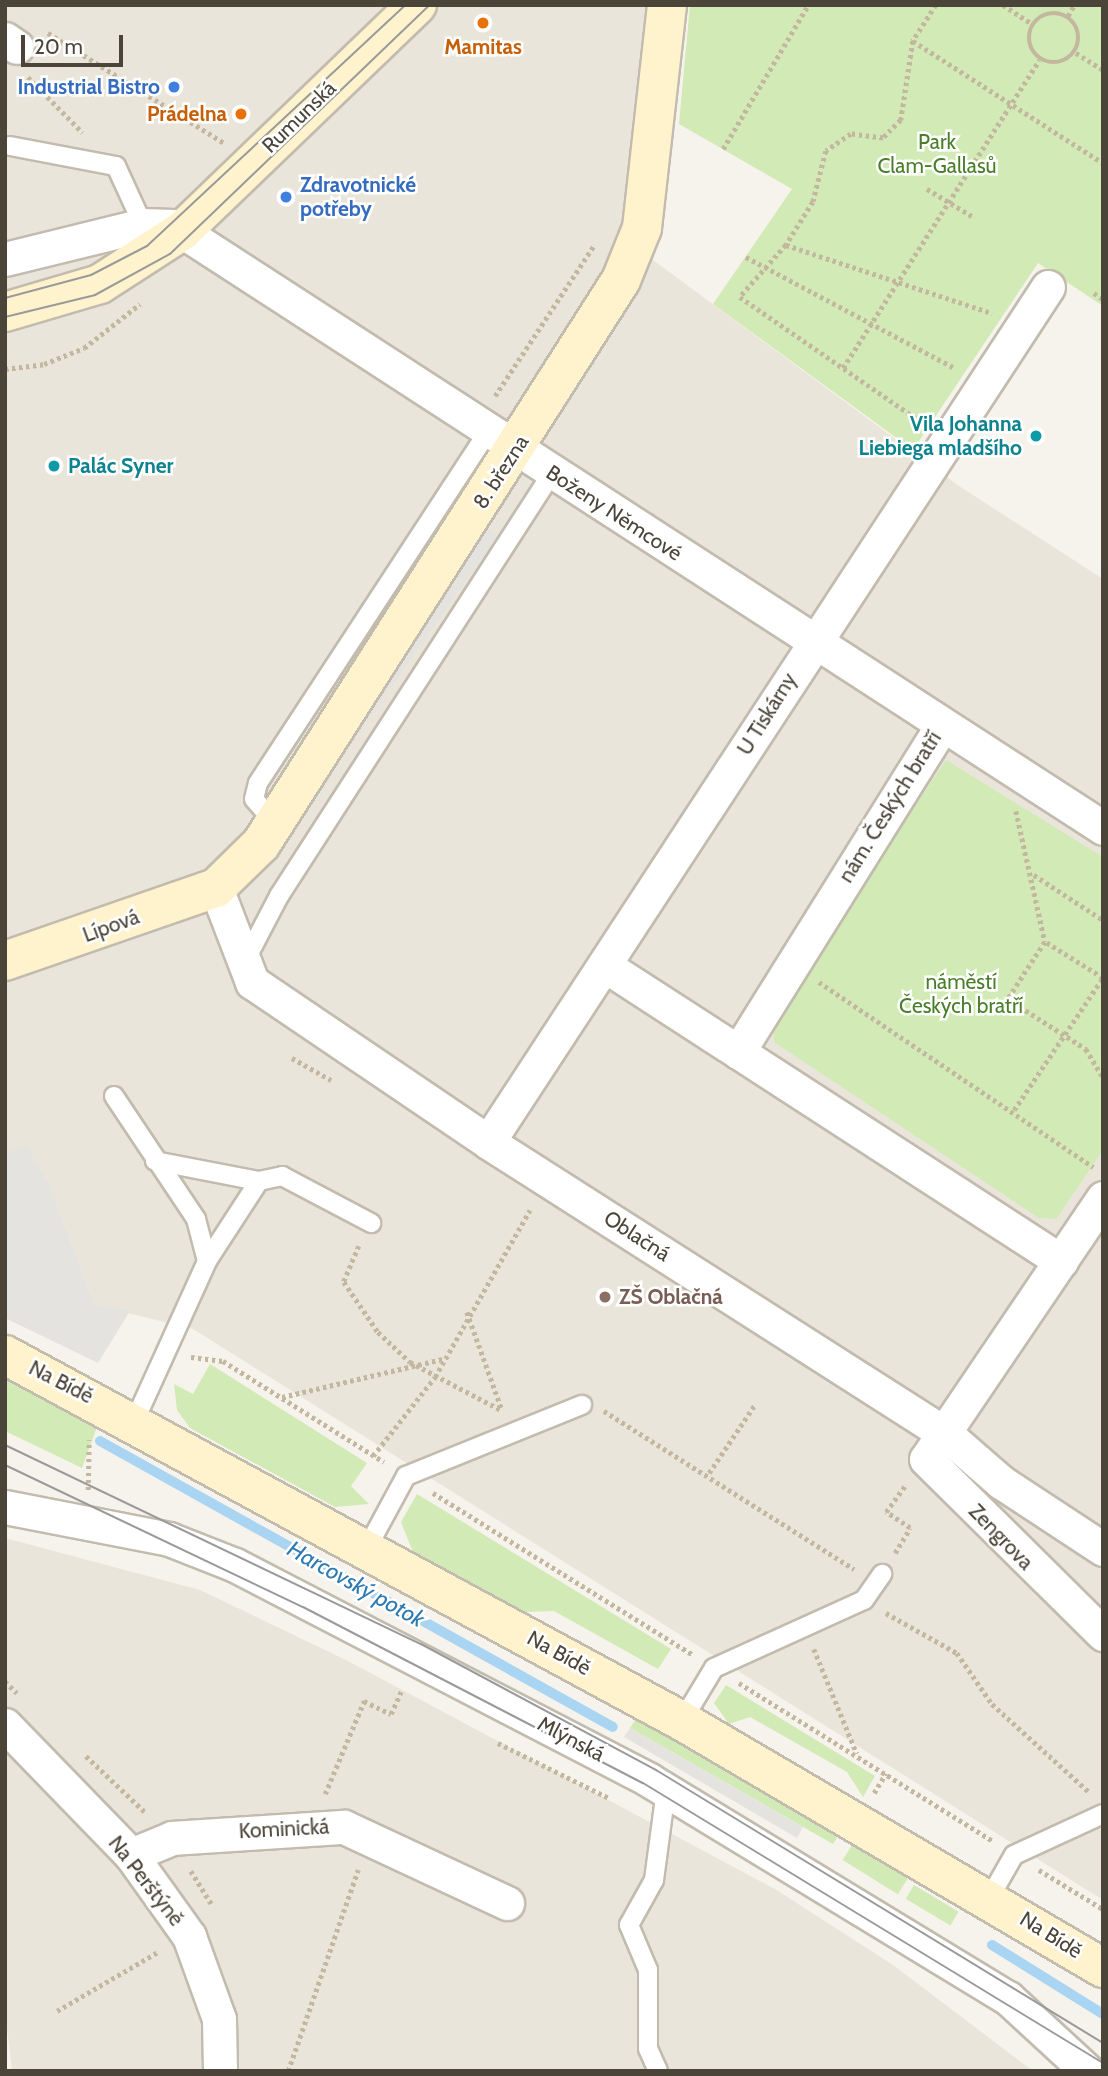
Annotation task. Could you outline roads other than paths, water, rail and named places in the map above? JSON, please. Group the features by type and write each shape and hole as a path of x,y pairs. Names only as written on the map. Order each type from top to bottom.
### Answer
{"street":[{"name":"Rumunská","path":"5,312 100,284 182,231 417,5"},
{"name":"8. března","path":"216,888 274,822 498,428 621,280 642,228 667,5"},
{"path":"5,259 143,225 182,231"},
{"name":"Boženy Němcové","path":"182,231 498,428 552,473 942,725"},
{"name":"U Tiskárny","path":"488,1142 607,967 812,642 1048,287"},
{"name":"nám. Českých bratří","path":"738,1052 942,725 1103,828"},
{"name":"Oblačná","path":"216,888 252,982 936,1447 1001,1482 1103,1549"},
{"name":"Lípová","path":"5,961 216,888"},
{"path":"607,967 1061,1261"},
{"path":"936,1447 1103,1198"},
{"name":"Na Bídě","path":"5,1355 121,1413 682,1721 990,1897 1103,1968"},
{"name":"Zengrova","path":"936,1447 1103,1634"},
{"name":"Mlýnská","path":"5,1507 169,1539 235,1565 1008,1998 1087,2071"},
{"name":"Na Perštýně","path":"5,1725 131,1855 189,1936 219,2019 220,2071"},
{"name":"Kominická","path":"131,1855 172,1838 313,1824 344,1827 507,1903"}],"lane":[{"path":"10,146 116,166 143,225"},
{"path":"244,963 279,896 552,473"},
{"path":"114,1096 196,1219 207,1261"},
{"path":"155,1161 260,1181 282,1176 371,1223"},
{"path":"121,1413 207,1261 260,1181"},
{"path":"367,1548 406,1476 512,1437 582,1405"},
{"path":"682,1721 714,1668 864,1600 878,1579"},
{"path":"658,2071 648,2049 648,1969 629,1925 654,1880 662,1804"},
{"path":"990,1897 1014,1854 1103,1814"}],"waterway":[{"name":"Harcovský potok","path":"100,1441 613,1727"},
{"name":"Harcovský potok","path":"992,1945 1103,2014"}],"tram line":[{"path":"5,298 91,275 147,246 405,5"},
{"path":"5,317 95,295 170,254 430,5"},
{"path":"5,1445 421,1644 656,1770 1103,2043"},
{"path":"5,1465 303,1607 643,1783 1103,2063"}],"place":[{"name":"Mamitas","path":"483,23"},
{"name":"Industrial Bistro","path":"174,87"},
{"name":"Prádelna","path":"241,114"},
{"name":"Zdravotnické potřeby","path":"286,197"},
{"name":"Vila Johanna Liebiega mladšího","path":"1036,436"},
{"name":"Palác Syner","path":"54,466"},
{"name":"ZŠ Oblačná","path":"605,1297"}],"park label":[{"name":"Park Clam-Gallasů","path":"937,154"},
{"name":"náměstí Českých bratří","path":"961,994"}]}
